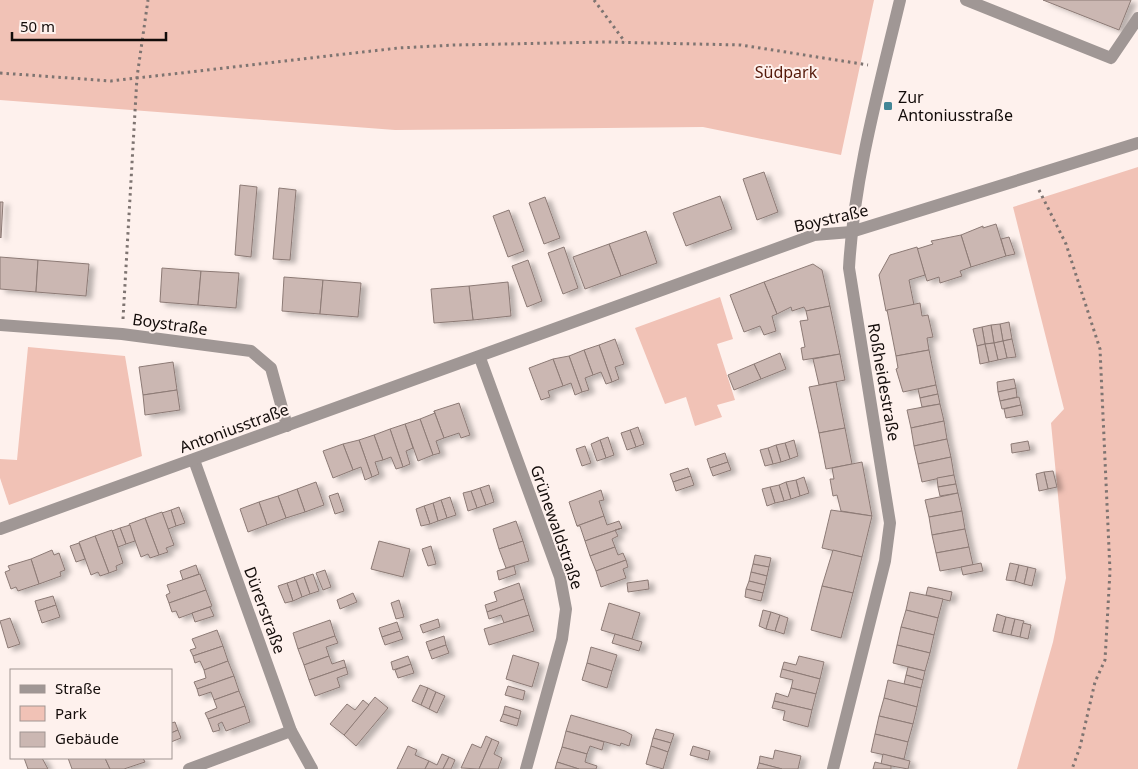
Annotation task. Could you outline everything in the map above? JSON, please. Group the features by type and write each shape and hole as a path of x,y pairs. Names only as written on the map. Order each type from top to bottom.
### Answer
{"street":[{"name":"Roßheidestraße","path":"833,769 884,566 890,523 883,468 850,268 851,232 863,160 900,0"},
{"path":"966,0 1111,58 1138,18"},
{"name":"Boystraße","path":"480,358 814,235 851,232 1138,143"},
{"name":"Boystraße","path":"0,325 122,334 251,351 271,368 287,426"},
{"name":"Antoniusstraße","path":"0,529 480,358"},
{"name":"Grünewaldstraße","path":"480,358 560,577 566,609 562,639 526,769"},
{"name":"Dürerstraße","path":"194,460 291,731 312,769"},
{"path":"190,769 291,731"}],"path":[{"path":"122,334 137,77 148,0"},
{"path":"594,0 625,42"},
{"path":"0,72 112,81 398,48 625,42 740,45 883,67"},
{"path":"1033,177 1066,244 1100,349 1110,571 1105,660 1095,682 1080,747 1072,769"}],"green space":[{"name":"Südpark","path":"0,0 874,0 841,155 703,127 395,130 0,100"},
{"path":"1138,167 1138,769 1017,769 1053,642 1066,578 1051,423 1064,409 1013,207"},
{"path":"720,297 733,339 717,344 735,400 717,405 722,417 695,426 686,397 665,404 635,328"},
{"path":"28,347 125,356 142,456 9,505 0,478 0,459 17,460"}],"building":[{"path":"1043,0 1131,0 1119,30"},
{"path":"764,172 778,212 757,220 743,179"},
{"path":"240,185 257,187 251,257 235,255"},
{"path":"279,188 296,190 290,260 273,259"},
{"path":"720,196 732,229 686,246 673,213"},
{"path":"545,197 560,238 544,244 529,203"},
{"path":"0,202 3,202 1,238 0,237"},
{"path":"509,210 524,251 508,257 493,216"},
{"path":"996,224 1006,256 971,267 961,235 983,226 983,228"},
{"path":"646,231 657,263 621,276 609,244"},
{"path":"961,235 971,267 960,271 962,276 940,283 939,277 927,281 917,249 933,244 931,241"},
{"path":"1009,237 1015,254 1006,256 1001,239"},
{"path":"609,244 621,276 585,289 573,257"},
{"path":"564,247 578,288 563,294 548,253"},
{"path":"917,247 925,275 909,280 914,305 886,311 879,275 890,255"},
{"path":"0,257 38,260 36,292 0,289"},
{"path":"38,260 89,264 86,296 36,292"},
{"path":"528,260 542,301 527,307 512,266"},
{"path":"813,264 822,270 830,306 806,311 804,307 792,311 791,307 777,314 764,282"},
{"path":"162,268 201,271 198,305 160,302"},
{"path":"201,271 239,273 236,308 198,305"},
{"path":"284,277 323,280 320,314 282,311"},
{"path":"323,280 361,283 358,317 320,314"},
{"path":"508,282 511,316 473,320 469,286"},
{"path":"764,282 777,314 772,316 776,331 764,335 760,326 744,332 730,295"},
{"path":"469,286 473,320 434,323 431,289"},
{"path":"920,303 922,316 928,315 933,337 927,338 929,350 896,356 887,310"},
{"path":"830,306 840,354 803,360 801,348 805,347 800,321 808,320 806,311"},
{"path":"1009,322 1012,339 1003,341 1000,324"},
{"path":"1000,324 1003,341 994,343 991,325"},
{"path":"991,325 994,343 985,344 982,327"},
{"path":"982,327 985,344 977,346 973,329"},
{"path":"615,339 624,364 615,367 619,379 612,382 599,345"},
{"path":"1012,339 1016,357 1007,358 1003,341"},
{"path":"1003,341 1007,358 998,360 994,343"},
{"path":"994,343 998,360 989,362 985,344"},
{"path":"985,344 989,362 980,364 977,346"},
{"path":"599,345 612,382 606,384 601,372 593,375 584,350"},
{"path":"584,350 593,375 585,378 589,390 582,392 569,356"},
{"path":"929,350 936,385 903,392 896,369 898,368 896,356"},
{"path":"780,353 786,369 761,379 754,364"},
{"path":"840,354 845,380 819,385 813,359"},
{"path":"569,356 582,392 575,395 571,383 563,386 553,359"},
{"path":"553,359 563,386 548,391 550,397 541,400 529,368"},
{"path":"173,362 177,390 143,395 139,367"},
{"path":"754,364 761,379 734,390 728,375"},
{"path":"1014,379 1016,388 998,392 997,382"},
{"path":"836,382 845,428 819,433 809,387"},
{"path":"936,385 938,394 920,398 918,389"},
{"path":"1016,388 1017,397 1000,401 998,392"},
{"path":"177,390 180,410 145,415 143,395"},
{"path":"938,394 940,404 922,407 920,398"},
{"path":"1019,397 1021,405 1002,409 1000,401"},
{"path":"459,403 470,435 461,438 459,433 444,438 434,411"},
{"path":"940,404 944,421 911,428 907,410"},
{"path":"1021,405 1023,415 1006,418 1004,409"},
{"path":"435,413 444,438 436,441 440,453 433,455 420,419"},
{"path":"420,419 433,455 418,461 405,424"},
{"path":"944,421 947,439 914,446 911,428"},
{"path":"405,424 413,448 406,451 410,464 403,467 390,429"},
{"path":"638,427 644,444 636,447 630,430"},
{"path":"845,428 852,464 826,469 819,433"},
{"path":"390,429 403,467 396,469 391,457 383,460 374,435"},
{"path":"630,430 636,447 627,450 621,433"},
{"path":"374,435 383,460 375,462 379,474 372,477 359,440"},
{"path":"608,437 614,455 606,458 600,440"},
{"path":"947,439 951,457 918,464 914,446"},
{"path":"359,440 372,477 365,480 361,467 353,470 343,444"},
{"path":"600,440 606,458 597,461 591,444"},
{"path":"794,440 798,456 790,459 785,443"},
{"path":"1028,441 1030,450 1012,453 1011,444"},
{"path":"785,443 790,459 781,462 776,445"},
{"path":"343,444 353,470 333,478 323,451"},
{"path":"776,445 781,462 773,464 768,448"},
{"path":"585,446 591,463 582,466 576,449"},
{"path":"768,448 773,464 765,466 760,450"},
{"path":"725,453 728,462 710,468 707,459"},
{"path":"951,457 954,475 922,482 918,464"},
{"path":"728,462 731,470 713,476 710,468"},
{"path":"862,462 872,516 841,511 837,495 833,496 830,479 834,479 832,468"},
{"path":"688,468 691,476 673,482 670,474"},
{"path":"1053,471 1057,487 1048,489 1044,472"},
{"path":"1044,472 1048,489 1039,491 1036,474"},
{"path":"954,475 956,484 938,487 937,478"},
{"path":"691,476 694,485 676,491 673,482"},
{"path":"804,477 809,493 800,496 796,480"},
{"path":"796,480 800,496 791,499 786,482"},
{"path":"316,482 324,505 305,512 297,489"},
{"path":"786,482 791,499 784,501 779,485"},
{"path":"956,484 958,493 940,496 938,487"},
{"path":"489,485 494,502 486,505 480,488"},
{"path":"779,485 784,501 775,503 770,487"},
{"path":"770,487 775,503 767,506 762,489"},
{"path":"480,488 486,505 477,508 471,491"},
{"path":"297,489 305,512 286,518 278,496"},
{"path":"601,490 604,500 599,501 604,516 577,526 569,502"},
{"path":"471,491 477,508 468,511 463,493"},
{"path":"338,493 344,511 335,514 329,496"},
{"path":"958,493 962,511 929,517 925,500"},
{"path":"278,496 286,518 267,525 259,502"},
{"path":"450,497 456,515 447,518 441,500"},
{"path":"441,500 447,518 438,521 433,503"},
{"path":"259,502 267,525 248,532 240,509"},
{"path":"433,503 438,521 430,524 424,506"},
{"path":"424,506 430,524 421,526 416,509"},
{"path":"179,507 185,523 176,526 171,510"},
{"path":"171,510 176,526 168,529 162,513"},
{"path":"831,510 872,516 862,557 822,548"},
{"path":"962,511 965,529 932,535 929,517"},
{"path":"162,512 174,545 166,548 168,552 159,555 145,518"},
{"path":"604,516 607,525 619,521 622,528 585,541 580,526 577,526"},
{"path":"145,518 159,555 150,558 148,554 141,557 129,524"},
{"path":"516,521 523,541 499,549 493,529"},
{"path":"130,525 135,541 126,544 120,528"},
{"path":"120,528 126,544 118,547 112,531"},
{"path":"965,529 969,547 936,553 932,535"},
{"path":"112,530 123,563 116,566 117,570 109,573 95,536"},
{"path":"615,530 618,536 612,539 615,547 590,556 585,541"},
{"path":"95,536 109,573 100,576 98,572 91,575 79,542"},
{"path":"379,541 410,549 403,577 371,569"},
{"path":"523,541 529,561 506,568 499,549"},
{"path":"79,543 85,559 76,562 70,546"},
{"path":"431,546 436,564 428,566 422,549"},
{"path":"615,547 618,555 623,553 626,560 596,571 590,556"},
{"path":"969,547 973,565 940,571 936,553"},
{"path":"52,550 54,555 59,553 65,570 60,572 61,576 39,584 31,559"},
{"path":"833,550 862,557 853,593 822,586"},
{"path":"755,555 771,558 769,567 753,564"},
{"path":"31,559 39,584 18,591 16,587 11,589 5,572 10,570 8,566"},
{"path":"626,560 628,567 623,569 626,578 601,587 596,571"},
{"path":"981,563 983,571 963,575 961,567"},
{"path":"1010,563 1019,565 1015,581 1006,580"},
{"path":"753,564 769,567 767,576 751,572"},
{"path":"196,565 199,574 183,580 180,571"},
{"path":"1019,565 1028,567 1024,584 1015,581"},
{"path":"514,566 516,574 499,580 497,571"},
{"path":"1028,567 1036,569 1032,586 1024,584"},
{"path":"325,570 331,587 323,590 316,573"},
{"path":"751,572 767,576 765,585 749,581"},
{"path":"200,574 206,590 169,603 166,595 170,593 167,585"},
{"path":"313,574 319,591 310,594 304,577"},
{"path":"304,577 310,594 302,597 296,580"},
{"path":"296,580 302,597 293,601 287,583"},
{"path":"648,580 649,589 628,592 627,583"},
{"path":"749,581 765,585 763,593 746,589"},
{"path":"287,583 293,601 285,603 278,586"},
{"path":"519,583 524,599 487,612 485,605 497,601 494,592"},
{"path":"822,586 853,593 841,638 811,630"},
{"path":"928,587 952,592 950,601 926,595"},
{"path":"746,589 763,593 761,601 745,597"},
{"path":"206,590 212,606 179,618 176,611 172,612 169,603"},
{"path":"910,592 943,599 938,618 906,610"},
{"path":"353,593 357,602 340,609 337,600"},
{"path":"53,596 56,605 38,611 35,601"},
{"path":"524,599 529,615 504,623 501,615 489,619 487,612"},
{"path":"399,600 404,617 396,619 391,603"},
{"path":"609,603 640,613 632,639 601,630"},
{"path":"56,605 60,617 42,623 38,611"},
{"path":"210,607 214,616 195,622 192,613"},
{"path":"763,610 771,612 766,629 759,626"},
{"path":"906,610 938,618 934,635 901,627"},
{"path":"771,612 780,615 775,631 766,629"},
{"path":"997,614 1006,617 1002,633 993,631"},
{"path":"529,615 534,631 489,645 484,629"},
{"path":"780,615 788,618 784,634 775,631"},
{"path":"1006,617 1015,619 1011,635 1002,633"},
{"path":"10,618 20,644 8,648 0,621"},
{"path":"438,619 440,627 423,633 420,625"},
{"path":"1015,619 1024,621 1020,637 1011,635"},
{"path":"330,620 335,636 298,649 293,633"},
{"path":"397,622 400,631 382,637 379,628"},
{"path":"1023,623 1031,625 1028,639 1020,637"},
{"path":"901,627 934,635 930,653 897,645"},
{"path":"217,630 223,646 193,656 190,650 196,648 192,639"},
{"path":"400,631 403,639 385,645 382,637"},
{"path":"615,634 642,642 639,651 612,643"},
{"path":"335,636 338,643 326,647 329,656 304,665 298,649"},
{"path":"444,636 446,645 429,651 426,642"},
{"path":"446,645 449,653 432,659 429,651"},
{"path":"897,645 930,653 925,671 893,663"},
{"path":"223,646 228,661 204,670 200,661 195,663 193,656"},
{"path":"591,647 617,655 612,671 587,663"},
{"path":"513,655 539,663 532,687 506,679"},
{"path":"329,656 332,664 344,660 346,667 309,680 304,665"},
{"path":"408,656 411,664 393,670 391,662"},
{"path":"799,656 824,662 820,679 782,669 784,662 796,665"},
{"path":"228,661 234,676 197,689 194,682 206,678 204,670"},
{"path":"587,663 612,671 607,688 582,680"},
{"path":"411,664 414,673 398,678 395,670"},
{"path":"346,667 348,674 337,678 340,687 315,696 309,680"},
{"path":"908,667 925,671 923,680 906,675"},
{"path":"782,669 820,679 816,694 791,688 793,680 780,677"},
{"path":"906,675 923,680 921,688 904,684"},
{"path":"234,676 239,691 214,700 211,692 199,696 197,689"},
{"path":"888,680 921,688 917,707 884,698"},
{"path":"420,685 428,688 421,705 412,701"},
{"path":"508,686 525,691 523,700 505,695"},
{"path":"428,688 436,692 429,709 421,705"},
{"path":"791,688 816,694 812,710 774,701 776,693 788,697"},
{"path":"239,691 245,706 208,719 205,713 217,708 214,700"},
{"path":"436,692 445,696 437,713 429,709"},
{"path":"375,697 388,708 356,746 344,735"},
{"path":"884,698 917,707 913,724 879,716"},
{"path":"363,700 369,705 344,735 330,724 347,704 355,710"},
{"path":"774,701 812,710 808,727 783,720 785,711 772,708"},
{"path":"245,706 250,722 226,731 222,722 218,724 220,730 213,732 208,719"},
{"path":"505,706 521,711 519,719 503,714"},
{"path":"503,714 519,719 517,726 500,721"},
{"path":"571,715 625,731 632,735 629,746 621,743 620,746 566,731"},
{"path":"879,716 913,724 908,742 875,734"},
{"path":"175,722 178,730 172,733 172,723"},
{"path":"656,729 674,734 671,743 653,738"},
{"path":"178,730 181,738 172,742 172,733"},
{"path":"566,731 604,742 602,750 590,746 587,754 562,747"},
{"path":"875,734 908,742 904,759 871,752"},
{"path":"486,736 492,739 479,769 461,768 472,744 481,748"},
{"path":"653,738 671,743 668,752 651,746"},
{"path":"492,739 499,742 494,754 502,758 498,769 479,769"},
{"path":"408,746 417,750 415,755 429,761 425,769 397,769"},
{"path":"651,746 668,752 663,769 646,764"},
{"path":"693,746 710,751 708,760 690,755"},
{"path":"562,747 587,754 585,762 597,766 596,769 579,769 557,762"},
{"path":"775,750 801,756 798,769 782,769 759,763 760,756 773,759"},
{"path":"442,754 449,757 443,769 425,769 429,761 437,765"},
{"path":"883,754 910,761 908,769 881,764"},
{"path":"449,757 455,760 451,769 443,769"},
{"path":"24,759 43,759 48,769 28,769"},
{"path":"68,759 105,759 110,769 72,769"},
{"path":"105,759 144,759 145,762 124,769 110,769"},
{"path":"557,762 579,769 555,769"},
{"path":"875,762 891,766 891,769 873,769"},
{"path":"759,763 782,769 757,769"}],"place":[{"name":"Zur Antoniusstraße","path":"888,106"}]}
